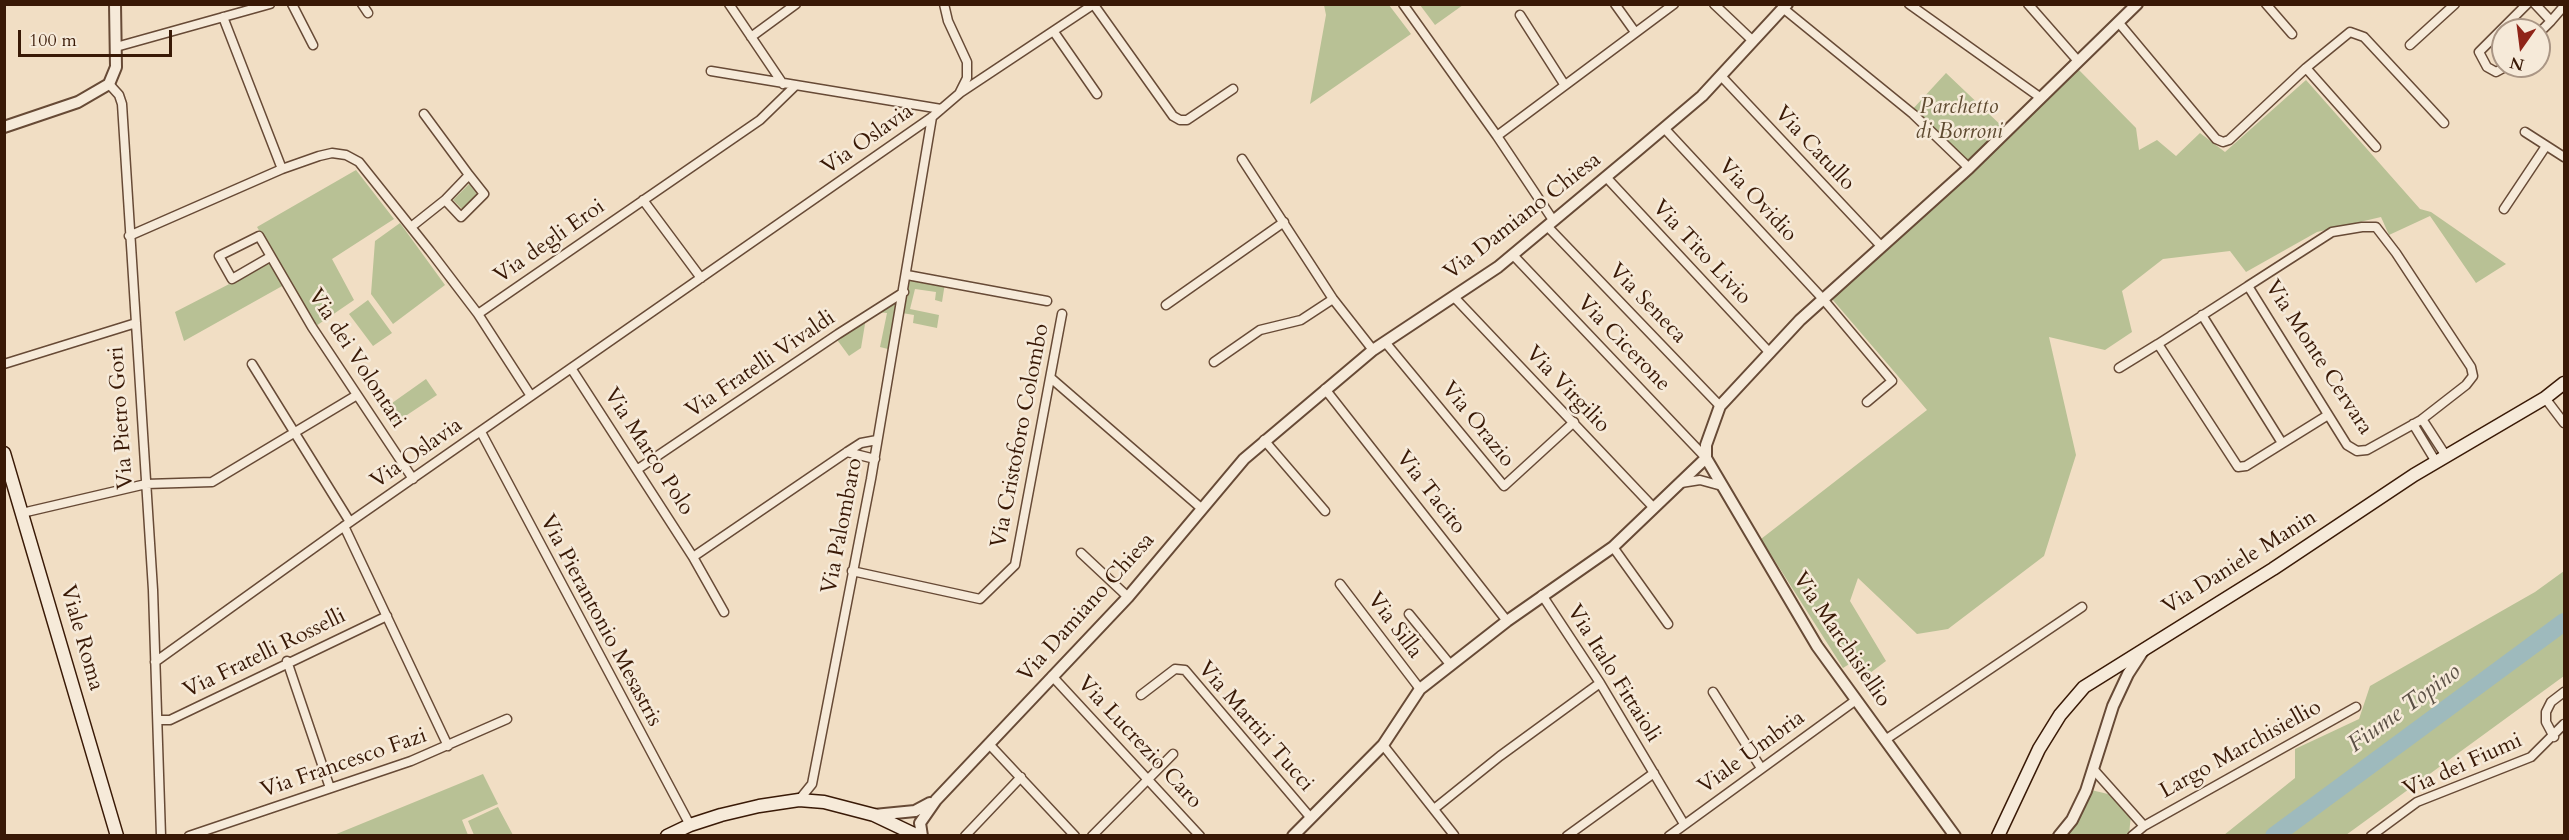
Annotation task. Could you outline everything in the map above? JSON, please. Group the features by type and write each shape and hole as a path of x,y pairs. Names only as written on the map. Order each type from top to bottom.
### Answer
{"main road":[{"name":"Via Daniele Manin","path":"1998,836 2039,749 2060,715 2084,687 2441,459 2545,398 2565,382"},
{"name":"Viale Roma","path":"4,453 117,836"},
{"path":"667,836 690,825 759,806 799,800 824,802 874,815 920,836"}],"street":[{"path":"4,127 78,102 109,84 116,67 115,4"},
{"path":"116,47 270,4"},
{"path":"292,4 313,45"},
{"path":"362,4 368,13"},
{"path":"729,4 783,84"},
{"path":"751,37 796,4"},
{"path":"944,4 948,21 967,62 967,78 960,93"},
{"name":"Via Seneca","path":"1403,4 1497,136 1550,223 1720,406"},
{"path":"1615,4 1635,32"},
{"path":"1497,136 1674,4"},
{"path":"1714,4 1753,41"},
{"path":"1909,4 2040,98"},
{"path":"2028,4 2078,61"},
{"path":"1293,836 1383,745 1420,689 1449,663 1542,595 1613,547 1681,483 1706,458 1706,445 1720,406 1770,353 1823,299 1969,168 2137,4"},
{"path":"2266,4 2292,34"},
{"path":"2410,45 2455,4"},
{"path":"2513,18 2527,4"},
{"path":"2535,4 2548,18"},
{"path":"1094,5 1173,116 1180,120 1187,120 1233,89"},
{"name":"Via Oslavia","path":"155,662 347,524 932,117 960,93 1094,5"},
{"path":"2551,21 2565,6"},
{"path":"1785,7 1913,114 1969,168"},
{"name":"Via Damiano Chiesa","path":"920,836 920,823 936,800 1128,597 1201,508 1264,440 1373,350 1513,255 1722,77 1785,7"},
{"path":"1520,15 1564,84"},
{"path":"224,17 282,169"},
{"path":"2119,23 2216,139 2223,142 2229,140 2306,68 2350,32 2358,33 2444,123"},
{"path":"1054,32 1097,94"},
{"path":"2491,40 2479,52 2487,67 2491,69"},
{"path":"2306,68 2376,147"},
{"path":"711,71 941,109"},
{"name":"Via Catullo","path":"1722,77 1881,246"},
{"name":"Via Pietro Gori","path":"109,84 119,94 122,104 146,484 158,720 161,836"},
{"name":"Via degli Eroi","path":"477,314 760,120 795,86"},
{"path":"424,114 484,194 460,218 445,200"},
{"name":"Via Palombaro","path":"799,800 812,784 875,459 932,117"},
{"name":"Via Ovidio","path":"1664,128 1823,299 1892,381 1867,402"},
{"path":"2525,132 2565,157"},
{"path":"2504,209 2546,146"},
{"path":"129,236 282,169 332,153 346,155 359,162 411,227 477,314 531,396"},
{"path":"1242,159 1334,298 1373,350"},
{"path":"411,227 445,200 469,175"},
{"name":"Via Tito Livio","path":"1606,177 1770,353"},
{"path":"643,200 701,278"},
{"path":"1166,305 1284,222"},
{"name":"Via Monte Cervara","path":"2376,227 2396,253 2471,367 2473,376 2466,385 2422,419 2367,450 2357,451 2347,444 2328,416 2247,286 2332,232 2376,227"},
{"name":"Via dei Volontari","path":"270,257 232,279 219,256 259,236 357,395 413,479"},
{"name":"Via Cicerone","path":"1513,255 1706,458"},
{"path":"907,274 1047,301"},
{"path":"2119,368 2247,286"},
{"name":"Via Fratelli Vivaldi","path":"638,469 904,292"},
{"name":"Via Virgilio","path":"1454,297 1654,508"},
{"path":"1214,363 1260,330 1301,320 1334,298"},
{"name":"Via Cristoforo Colombo","path":"852,571 981,598 1015,565 1052,379 1062,314"},
{"path":"2202,315 2282,443"},
{"path":"4,364 136,323"},
{"name":"Via Orazio","path":"1385,342 1504,486 1574,422"},
{"path":"2158,345 2238,467 2246,466 2328,416"},
{"path":"252,364 295,432 347,524 448,746"},
{"name":"Via Marco Polo","path":"571,368 638,469 724,612"},
{"path":"1052,379 1201,508"},
{"name":"Via Tacito","path":"1325,389 1507,621"},
{"path":"22,513 146,484 212,482 357,395"},
{"path":"2545,398 2565,423"},
{"path":"2422,419 2441,459"},
{"path":"2414,424 2441,459"},
{"name":"Via Pierantonio Mesastris","path":"481,432 690,825"},
{"path":"693,557 861,443 877,440"},
{"path":"1264,440 1325,512"},
{"path":"847,452 875,459"},
{"name":"Via Marchisiellio","path":"1706,458 1818,646 1955,836"},
{"path":"1681,483 1701,480 1722,486"},
{"path":"1613,547 1668,624"},
{"path":"1081,553 1128,597"},
{"name":"Via Silla","path":"1340,584 1420,689"},
{"name":"Via Italo Fittaioli","path":"1542,595 1600,683 1684,824"},
{"path":"1885,740 2082,607"},
{"path":"1409,614 1449,663"},
{"name":"Via Fratelli Rosselli","path":"158,720 170,720 287,661 387,616"},
{"path":"2059,836 2072,820 2086,791 2113,706 2128,674 2145,648"},
{"path":"287,661 330,788"},
{"name":"Via Martiri Tucci","path":"1142,695 1175,669 1185,670 1310,817"},
{"name":"Via Lucrezio Caro","path":"1052,676 1200,836"},
{"path":"1434,809 1500,756 1600,683"},
{"path":"1713,692 1761,768"},
{"path":"2554,736 2546,722 2546,712 2551,702 2565,692"},
{"name":"Viale Umbria","path":"1669,836 1857,700"},
{"name":"Largo Marchisiellio","path":"2132,836 2144,826 2356,707"},
{"name":"Via Francesco Fazi","path":"189,836 448,746 507,718"},
{"name":"Via dei Fiumi","path":"2371,836 2417,802 2531,757 2565,724"},
{"path":"989,744 1075,836"},
{"path":"1383,745 1454,835"},
{"path":"1092,836 1173,754"},
{"name":"Largo Marchisiellio","path":"2094,770 2144,826"},
{"name":"Via Italo Fittaioli","path":"1567,836 1654,772"},
{"path":"965,836 1021,777"},
{"path":"812,784 824,802"},
{"name":"Via Damiano Chiesa","path":"874,815 915,811 936,800"}],"green space":[{"path":"1324,5 1389,5 1411,34 1310,104 1326,15"},
{"path":"1420,5 1463,5 1435,25"},
{"path":"2079,70 2136,128 2139,150 2157,140 2176,156 2200,133 2225,152 2306,80 2420,209 2431,212 2506,264 2476,283 2430,216 2389,235 2381,217 2317,232 2246,272 2230,251 2163,259 2122,291 2132,332 2105,350 2049,337 2076,455 2044,556 1948,629 1917,634 1858,578 1850,601 1886,661 1862,679 1851,663 1843,668 1761,539 1927,410 1832,299"},
{"name":"Parchetto di Borroni","path":"1946,73 2007,131 1969,168 1911,111"},
{"path":"356,170 394,219 332,259 354,300 316,326 257,227"},
{"path":"469,184 477,194 462,209 453,200"},
{"path":"400,223 445,285 393,324 371,294 375,241"},
{"path":"270,263 284,285 184,341 175,312"},
{"path":"908,276 945,283 942,302 935,300 936,292 915,289 910,309 939,315 937,328 913,323 914,315 902,313"},
{"path":"902,295 892,350 880,347 887,313 876,312"},
{"path":"368,300 392,333 373,346 349,314"},
{"path":"866,318 861,348 849,356 835,337"},
{"path":"426,379 437,395 395,423 385,408"},
{"path":"2564,571 2564,676 2346,835 2224,835 2295,778 2295,749 2359,719 2370,686 2535,592"},
{"path":"483,774 498,804 462,820 468,835 334,835"},
{"path":"2091,790 2108,794 2131,815 2129,834 2061,836"},
{"path":"498,807 513,835 474,835 468,821"}],"waterway":[{"name":"Fiume Topino","path":"2274,836 2564,622"}]}
